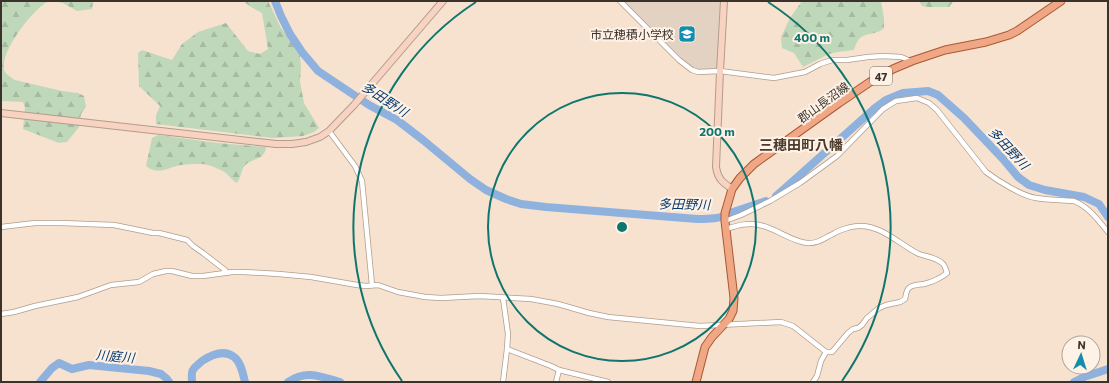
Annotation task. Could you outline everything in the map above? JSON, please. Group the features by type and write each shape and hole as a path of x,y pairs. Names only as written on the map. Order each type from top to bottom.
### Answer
{"main road":[{"name":"郡山長沼線","path":"696,382 705,347 729,319 733,311 734,298 725,213 732,188 740,178 754,164 839,103 870,82 893,69 945,50 986,42 1008,35 1061,1"}],"street":[{"path":"1,113 285,144 306,142 320,137 329,131 354,105 443,1"},
{"path":"620,1 686,66 698,72 720,71 774,78 805,72 820,64 832,60 853,60 883,56 900,57 912,61"},
{"path":"724,1 716,167 717,174 722,182 732,188"},
{"path":"725,221 770,201 800,183 837,156 883,109 896,101 917,98 928,103 937,110 986,172 994,178 1022,194 1035,198 1074,201 1079,203 1088,208 1108,232"},
{"path":"329,131 355,166 362,181 372,285"},
{"path":"1,227 52,222 114,225 159,233 186,240 227,273"},
{"path":"1,314 78,297 112,285 139,282 160,271 172,271 192,276 244,272 311,277 366,286 382,286 398,292 425,297 441,298 480,296 542,300 608,317 700,326 774,322 787,324 796,328 826,352 832,352 848,333 862,325 867,318 879,308 905,299 906,292 909,287 924,284 947,273 942,263 936,258 919,253 869,226 858,226 837,232 818,243 807,243 791,238 758,224 745,224 726,229"},
{"path":"503,298 508,334 503,382"},
{"path":"507,349 559,370 608,382"},
{"path":"812,382 817,376 821,361 826,352"},
{"path":"556,382 559,370"}],"shaded area":[{"name":"市立穂積小学校","path":"623,1 721,1 717,67 715,69 700,70 689,66"}],"green space":[{"path":"1,1 53,1 46,3 38,9 17,34 11,44 4,62 4,70 7,75 15,80 62,91 78,93 84,96 86,107 81,114 79,127 67,142 59,143 23,129 25,107 23,102 1,101"},
{"path":"53,1 90,1 93,3 92,9 77,11 63,3"},
{"path":"243,1 268,1 281,28 294,44 300,55 300,82 304,103 319,128 314,132 303,136 273,138 156,124 156,115 160,106 139,86 138,53 142,50 172,60 182,44 198,32 226,23 248,51 260,54 268,49 262,13"},
{"path":"802,1 881,1 884,28 878,32 860,38 854,50 829,54 803,67 794,53 782,48 781,37 790,18"},
{"path":"919,1 953,2 949,7 929,7 922,6"},
{"path":"158,135 218,143 266,147 263,155 249,162 243,168 237,183 226,173 212,166 203,164 181,165 159,171 150,169 146,166 152,138"}],"waterway":[{"name":"多田野川","path":"275,1 290,34 302,52 318,71 369,105 397,120 470,179 486,190 506,199 521,204 546,207 697,219 719,218 766,201"},
{"name":"多田野川","path":"776,196 875,108 886,100 903,93 928,91 938,95 964,118 1018,177 1029,185 1045,190 1084,197 1099,204 1108,217"},
{"name":"川庭川","path":"192,382 192,373 196,366 209,357 222,353 226,353 236,359 241,368 245,382"},
{"name":"川庭川","path":"40,382 52,368 59,363 72,369 89,365 149,371 161,374 169,382"},
{"path":"1074,382 1108,369"},
{"name":"川庭川","path":"288,382 295,378 308,375 320,376 340,382"}],"place":[{"name":"市立穂積小学校","path":"687,34"}],"district":[{"name":"三穂田町八幡","path":"801,144"}]}
